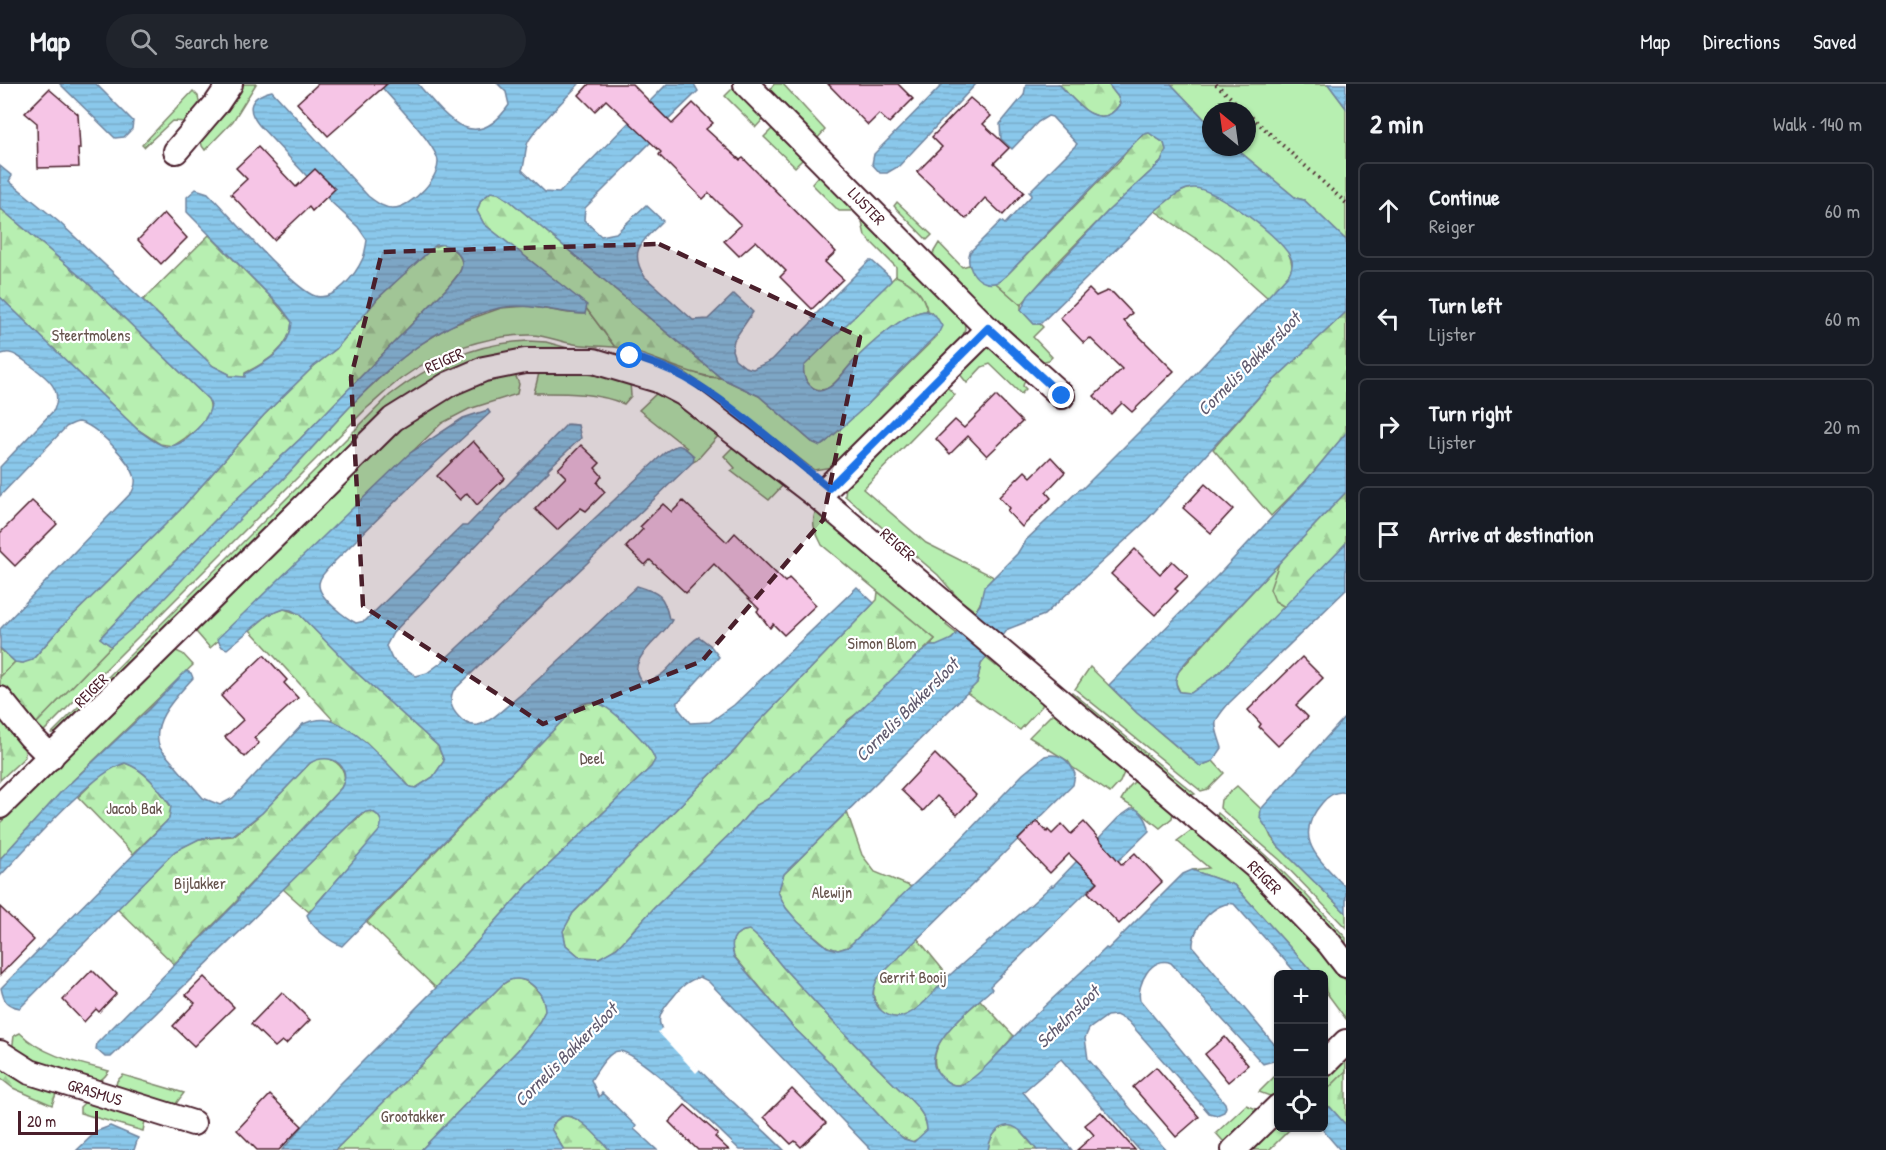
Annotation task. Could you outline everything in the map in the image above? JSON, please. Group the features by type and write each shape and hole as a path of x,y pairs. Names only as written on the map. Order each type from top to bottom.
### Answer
{"street":[{"path":"176,151 217,103 230,84"},
{"name":"LIJSTER","path":"746,84 988,328 1062,396"},
{"path":"818,497 988,328"},
{"name":"REIGER","path":"0,806 393,419 449,384 484,369 525,361 594,361 658,380 683,393 818,497 1255,866 1329,943 1346,965"},
{"path":"0,699 30,736 51,757"},
{"path":"1328,1059 1346,1042"},
{"name":"GRASMUS","path":"0,1053 30,1072 193,1123"},
{"path":"1234,1150 1274,1111"}],"path":[{"path":"1216,84 1235,102"},
{"path":"1256,121 1346,203"}],"highlighted area":[{"path":"659,244 860,337 823,520 702,661 543,724 363,606 351,377 382,252"}],"green space":[{"path":"238,84 256,84 233,121 205,150 200,135"},
{"path":"774,84 783,84 825,130 816,140 767,93"},
{"path":"1059,84 1108,84 1118,97 1120,104 1112,113 1096,116 1080,106"},
{"path":"1171,84 1328,84 1346,108 1346,240 1304,200 1296,198 1245,156 1256,156 1256,102 1202,102 1202,117"},
{"path":"734,87 739,88 767,115 756,127 725,96"},
{"path":"193,91 198,96 200,108 187,122 172,121 144,147 142,145"},
{"path":"773,128 807,155 795,167 764,137"},
{"path":"1146,133 1164,143 1166,150 1161,162 1057,263 1021,305 996,283 1006,276 1120,160 1134,142"},
{"path":"825,174 854,208 852,211 839,211 812,184 819,176"},
{"path":"1195,187 1217,196 1245,213 1271,233 1287,250 1292,268 1268,298 1220,255 1155,211 1178,193"},
{"path":"491,192 498,193 510,201 721,378 694,373 615,347 586,305 484,224 477,211 481,200"},
{"path":"897,202 932,235 927,240 894,206"},
{"name":"Steertmolens","path":"0,208 88,283 208,399 209,414 200,427 173,446 160,444 137,429 0,297"},
{"path":"866,219 964,317 965,329 962,339 833,469 832,467 814,470 719,396 684,372 654,359 707,377 721,378 759,396 812,442 822,445 868,404 937,336 931,312 927,311 920,294 896,276 896,267 865,236 862,222"},
{"name":"Steertmolens","path":"209,235 270,296 292,322 282,347 269,359 245,373 245,377 229,376 213,366 143,300"},
{"path":"939,243 962,267 969,265 980,279 996,283 1021,305 1021,310 1034,324 1040,324 1043,327 1033,337 1052,357 1049,360 1036,363 930,258"},
{"path":"442,244 460,256 461,269 452,282 300,439 226,509 100,638 111,646 33,727 0,689 0,677 15,662 23,663 35,657 61,627 180,510 264,415 314,366 336,349 378,298 431,248"},
{"path":"896,276 916,290 923,299 927,311 909,317 888,330 827,389 812,387 804,376 803,366"},
{"path":"528,306 585,314 586,308 615,347 574,344 533,335 516,335 464,346 416,369 398,381 367,408 43,732 33,727 111,646 155,608 239,519 282,480 358,398 398,361 450,326 501,308"},
{"path":"1346,312 1346,433 1306,481 1271,516 1213,449 1274,380"},
{"path":"528,341 546,342 568,348 568,351 433,380 64,732 52,733 390,395 421,374 455,357 491,346"},
{"path":"989,348 1026,376 1023,386 1026,389 1021,394 990,364 982,367 967,383 959,373 978,350"},
{"path":"539,373 584,374 630,382 631,396 624,404 591,395 534,393"},
{"path":"515,374 519,384 517,394 469,409 442,423 210,648 197,633 195,629 400,429 439,401 472,386"},
{"path":"689,382 802,469 795,468 685,385"},
{"path":"947,387 955,395 863,489 926,543 992,576 975,611 959,599 938,575 845,496 846,485"},
{"path":"657,393 687,410 719,435 697,460 693,462 693,456 687,448 639,410"},
{"path":"737,446 784,484 769,500 731,471 735,468 724,456"},
{"path":"1346,492 1346,543 1285,607 1275,601 1270,589 1279,563"},
{"path":"816,510 949,621 946,625 957,634 945,643 930,646 935,639 822,545 814,524"},
{"path":"1279,563 1275,575 1275,601 1285,607 1219,673 1191,693 1180,692 1175,681 1178,672"},
{"name":"Simon Blom","path":"878,592 935,639 768,799 755,806 617,948 600,958 580,957 566,945 563,931 573,913 736,749 756,725 877,600"},
{"path":"284,609 299,614 357,673 438,746 444,761 433,777 416,788 410,787 366,742 335,722 250,630 268,615"},
{"path":"0,649 15,662 0,677"},
{"path":"174,650 183,654 193,665 62,791 0,859 0,823"},
{"path":"986,658 996,666 999,663 1043,699 1042,706 1020,730 967,693 977,683 981,664"},
{"path":"1090,667 1137,713 1191,759 1200,766 1213,761 1224,773 1208,789 1201,791 1075,689"},
{"path":"1072,692 1195,794 1189,796 1070,697"},
{"name":"Deel","path":"594,702 609,709 641,738 655,760 651,767 528,885 436,988 367,922 569,714 584,703"},
{"path":"0,711 24,742 25,757 0,780"},
{"path":"1060,713 1126,768 1120,782 1110,793 1072,767 1068,761 1029,737 1052,714"},
{"name":"Bijlakker","path":"325,757 342,769 344,783 341,788 238,897 239,899 174,964 117,909 175,851 199,839 233,836 262,813 310,763"},
{"name":"Jacob Bak","path":"125,763 146,775 171,807 169,819 134,855 78,797 105,771"},
{"path":"1138,778 1174,808 1172,818 1160,828 1121,800"},
{"path":"1237,786 1261,809 1271,837 1278,846 1346,913 1346,928 1280,860 1220,808 1221,800"},
{"path":"367,811 379,817 382,825 380,831 309,912 283,889 348,826"},
{"name":"Alewijn","path":"847,812 862,855 875,872 912,887 848,947 838,950 828,947 798,922 786,908 778,892 784,874"},
{"path":"1218,813 1315,904 1346,938 1346,949 1216,818"},
{"path":"1196,827 1253,878 1326,955 1346,981 1346,1019 1328,995 1328,970 1310,970 1234,885 1192,870 1209,868 1177,841"},
{"path":"749,930 840,1029 920,1110 927,1130 920,1138 912,1142 900,1136 888,1125 793,1027 734,956 732,946 736,935"},
{"name":"Gerrit Booij","path":"917,938 948,976 914,1012 892,1017 879,1008 875,1001 874,986 887,967"},
{"name":"Grootakker","path":"513,978 531,984 542,998 545,1011 537,1026 518,1050 421,1150 335,1150 503,984"},
{"path":"980,1000 1014,1036 970,1081 958,1085 952,1084 942,1078 936,1068 935,1057 938,1046 953,1025"},
{"path":"20,1033 39,1048 50,1053 109,1071 101,1080 93,1083 60,1076 12,1051 14,1036"},
{"path":"1346,1050 1346,1071 1328,1089 1328,1069"},
{"path":"0,1066 54,1088 56,1094 52,1105 13,1088 0,1078"},
{"path":"1346,1071 1346,1125 1328,1106 1328,1089"},
{"path":"123,1075 184,1093 175,1105 115,1089 117,1081"},
{"path":"1274,1077 1274,1098 1259,1092"},
{"path":"88,1099 142,1114 145,1121 143,1131 80,1113 80,1107"},
{"path":"1246,1105 1259,1110 1233,1140 1223,1141 1216,1133"},
{"path":"564,1116 584,1124 610,1150 564,1150 551,1129 555,1121"},
{"path":"1013,1125 1037,1150 988,1150 991,1140 999,1129"},
{"path":"1274,1125 1274,1132 1287,1132 1269,1150 1247,1150"}],"water":[{"path":"60,84 96,84 133,121 132,129 124,137 115,138"},
{"path":"379,84 418,84 449,118 461,126 472,129 484,128 496,120 509,105 506,92 498,84 579,84 544,121 528,142 522,170 545,192 559,193 667,84 694,84 698,91 660,128 663,130 585,208 584,220 601,236 616,233 646,205 663,221 644,240 638,252 640,268 645,277 693,320 708,319 734,294 753,312 734,340 732,350 735,359 745,367 753,369 772,360 814,320 812,318 869,261 872,261 890,277 891,281 804,366 807,381 819,391 833,384 876,340 908,317 927,311 936,316 942,326 939,332 868,404 820,446 812,442 759,396 721,378 510,201 498,193 491,192 481,200 477,211 484,224 587,305 585,314 510,306 466,319 435,335 407,354 355,401 284,478 243,515 145,617 111,646 100,638 226,509 300,439 455,279 461,269 461,259 451,248 436,245 378,298 336,349 314,366 264,415 180,510 61,627 32,660 23,663 15,662 0,648 0,629 132,492 135,481 133,472 121,454 86,424 77,422 66,427 0,496 0,467 54,410 57,396 55,389 47,379 18,356 0,354 0,297 137,429 158,443 172,446 187,439 205,419 211,405 208,399 88,283 0,208 0,166 12,176 9,181 59,222 213,366 229,376 245,377 245,374 261,365 282,347 287,340 292,322 281,307 187,212 187,197 196,189 208,193 277,266 305,290 315,296 323,297 337,291 350,279 360,264 367,240 358,227 330,201 259,125 251,108 255,99 272,91 368,196 383,206 400,207 417,197 431,181 436,173 437,157 427,140"},
{"path":"943,84 976,84 899,166 887,173 880,173 872,164 874,154"},
{"path":"1026,84 1059,84 1088,112 1096,116 1104,116 1112,113 1120,104 1118,97 1108,84 1171,84 1202,117 1202,156 1245,156 1296,198 1304,200 1346,240 1346,312 1274,380 1145,522 1044,615 1008,629 981,664 977,683 784,874 778,892 786,908 798,922 827,947 838,950 848,947 960,840 1023,774 1045,756 1060,757 1073,769 1075,774 1073,785 878,978 873,991 874,1001 884,1013 895,1017 917,1009 951,974 1053,886 1118,818 1131,809 1136,809 1145,818 1149,831 990,986 992,989 957,1020 937,1049 934,1067 947,1082 952,1084 960,1085 970,1080 1183,874 1192,870 1234,885 1310,970 1293,970 1234,904 1219,906 1200,924 1193,940 1193,947 1274,1044 1274,1060 1263,1064 1171,963 1158,963 1147,972 1140,986 1140,1000 1225,1103 1224,1112 1217,1115 1209,1113 1128,1021 1116,1015 1107,1016 1089,1029 1085,1038 1088,1059 1166,1150 1139,1150 1061,1059 1023,1092 1072,1150 1037,1150 1015,1127 1005,1126 994,1133 988,1150 871,1150 708,981 700,977 685,984 666,1006 659,1020 661,1028 673,1044 784,1150 740,1150 644,1064 619,1051 607,1058 591,1080 599,1097 602,1093 636,1126 634,1129 657,1150 610,1150 581,1122 564,1116 557,1120 551,1129 564,1150 421,1150 518,1050 537,1026 545,1011 544,1003 537,989 525,980 518,979 503,984 335,1150 282,1150 338,1086 436,988 528,885 651,767 655,760 646,745 619,718 601,704 594,702 583,704 569,714 342,946 322,933 307,915 379,831 380,819 371,811 362,813 348,826 111,1057 105,1057 96,1049 97,1043 239,900 238,898 341,788 344,780 342,767 332,760 325,759 310,763 262,813 233,835 199,839 175,851 20,1008 6,1002 1,988 169,819 171,806 146,775 125,763 111,769 78,796 0,876 0,859 62,791 186,671 191,673 193,678 166,710 158,729 158,738 160,748 203,798 220,805 233,798 303,724 319,720 335,722 355,734 410,787 416,788 433,777 444,761 438,746 357,673 299,614 284,609 268,615 227,649 222,647 217,639 410,453 463,418 488,410 490,413 418,479 335,561 319,582 323,596 334,607 356,623 365,621 462,526 467,526 567,424 578,425 581,438 548,469 549,471 393,633 386,646 392,659 416,676 427,673 442,662 663,454 672,447 682,446 694,456 693,462 453,691 452,707 467,723 478,725 496,715 544,674 637,586 660,596 669,619 672,620 646,649 637,665 637,673 642,681 659,676 699,637 710,645 719,657 678,702 678,708 690,723 710,722 734,705 857,587 874,603 756,725 736,749 573,913 563,931 566,945 580,957 599,958 617,948 755,806 768,799 915,657 930,646 936,646 952,639 980,605 984,587 1017,554 1025,541 1082,489 1167,404 1289,274 1292,268 1292,261 1278,241 1249,217 1204,190 1188,189 1178,193 1155,211 1040,324 1034,324 1021,310 1028,296 1108,211 1161,162 1166,150 1164,143 1149,133 1142,135 1006,276 998,282 985,283 971,270 970,252 1001,221 1005,224 1032,195 1029,192 1077,144 1052,117 1048,116 1038,122 1012,149 1001,139 1000,124 1024,95","holes":["749,930 827,1016 920,1110 927,1130 914,1142 904,1139 888,1125 793,1027 734,957 732,947 734,939 743,931"]},
{"path":"1328,84 1346,84 1346,108"},
{"path":"1346,433 1346,492 1185,663 1177,674 1177,686 1180,692 1191,693 1219,673 1346,543 1346,590 1223,710 1216,724 1222,748 1213,761 1200,766 1137,713 1109,685 1221,572 1306,481"},
{"path":"1346,716 1346,793 1336,793 1324,800 1313,816 1309,828 1309,839 1319,859 1346,888 1346,913 1278,846 1260,818 1261,809"},
{"path":"1330,1107 1346,1125 1346,1150 1340,1150 1324,1132 1328,1132 1328,1108"},
{"path":"110,1126 138,1138 134,1150 77,1150 97,1131"}],"pier":[{"path":"662,1028 700,1069 696,1073 658,1032"}],"building":[{"path":"318,84 387,84 328,136 297,103"},
{"path":"589,84 632,84 672,124 693,103 713,123 706,129 740,160 743,158 836,252 825,262 843,279 812,309 780,277 786,271 756,241 739,256 724,241 741,225 709,193 703,199 659,155 661,152 606,100 595,111 579,95"},
{"path":"828,84 898,84 913,99 889,123 879,114 868,125"},
{"path":"49,89 78,114 79,167 38,168 37,123 25,113"},
{"path":"970,98 991,116 983,124 1009,148 994,163 1024,192 1003,215 985,198 966,219 917,172 942,147 932,137"},
{"path":"258,147 296,187 315,169 335,189 312,211 309,207 274,240 231,194 247,179 236,168"},
{"path":"164,213 187,238 161,264 138,240"},
{"path":"1089,289 1096,296 1107,291 1113,293 1132,313 1124,321 1174,371 1132,412 1122,403 1111,414 1094,396 1122,369 1090,338 1084,343 1060,318"},
{"path":"996,396 1022,422 987,456 968,436 950,454 936,439 955,420 964,428"},
{"path":"473,441 505,478 477,505 467,493 460,500 437,476"},
{"path":"581,445 600,463 595,468 602,476 597,483 605,492 586,511 581,508 557,530 535,509 566,477 558,469"},
{"path":"1051,457 1065,472 1046,492 1051,498 1022,527 1007,511 1009,508 999,497 1025,471 1031,477"},
{"path":"1205,484 1233,509 1211,533 1183,508"},
{"path":"32,501 57,524 15,566 0,551 0,533"},
{"path":"683,501 727,542 735,533 785,582 789,578 816,605 784,635 773,624 770,628 757,611 759,609 714,564 686,593 650,560 645,565 626,547 643,529 640,527 663,504 672,512"},
{"path":"1135,549 1160,574 1172,561 1188,576 1175,589 1178,591 1155,615 1111,574"},
{"path":"264,655 287,680 284,683 298,698 254,738 259,743 245,757 225,737 243,720 221,696"},
{"path":"1302,657 1323,678 1296,705 1308,717 1278,746 1259,727 1261,724 1248,710"},
{"path":"935,754 976,795 957,815 937,796 923,811 901,790"},
{"path":"1037,821 1052,834 1062,824 1071,834 1084,822 1122,865 1135,853 1162,882 1119,924 1088,892 1098,882 1069,854 1050,873 1018,840"},
{"path":"0,907 34,940 0,975"},
{"path":"92,970 116,994 99,1012 96,1009 84,1022 63,1000"},
{"path":"204,977 234,1007 194,1046 173,1026 195,1003 186,995"},
{"path":"282,992 310,1020 286,1044 282,1041 275,1047 251,1024"},
{"path":"1225,1037 1248,1065 1228,1082 1205,1054"},
{"path":"1156,1067 1199,1117 1176,1137 1133,1087"},
{"path":"792,1089 826,1123 801,1147 795,1141 791,1144 764,1117"},
{"path":"270,1095 302,1126 279,1150 257,1150 237,1130"},
{"path":"685,1105 718,1134 715,1137 729,1150 698,1150 669,1122"},
{"path":"1101,1112 1135,1150 1077,1150 1094,1135 1085,1125"}],"route":[{"path":"630,356 656,363 686,378 740,415 829,488 988,328 1062,396"}],"water label":[{"name":"Cornelis Bakkersloot","path":"1249,364"},
{"name":"Cornelis Bakkersloot","path":"907,710"},
{"name":"Schelmsloot","path":"1068,1017"},
{"name":"Cornelis Bakkersloot","path":"566,1055"}]}
